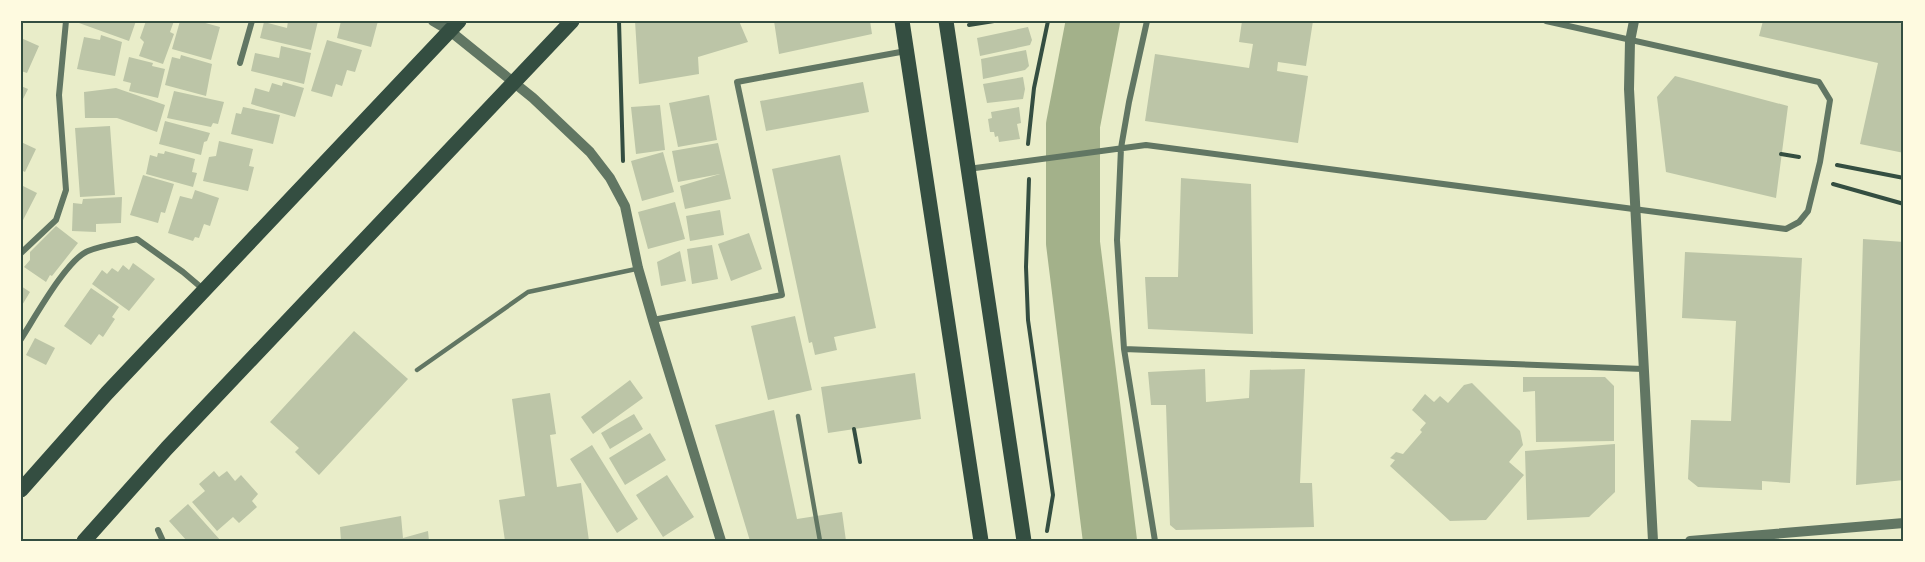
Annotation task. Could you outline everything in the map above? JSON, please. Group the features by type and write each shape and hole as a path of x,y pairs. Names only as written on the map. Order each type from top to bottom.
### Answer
{"main road":[{"path":"84,541 167,448 572,21"},
{"path":"902,21 981,541"},
{"path":"946,21 1024,541"},
{"path":"21,490 107,393 206,291 454,26"}],"street":[{"path":"21,253 56,220 66,190 59,95 66,21"},
{"path":"240,63 252,21"},
{"path":"433,21 454,26 590,152 610,178 625,206 638,268 721,541"},
{"path":"1147,21 1121,148 1118,240 1124,349 1155,541"},
{"path":"968,169 1146,145 1786,228 1799,222 1808,211 1820,162 1830,100 1819,82 1546,21"},
{"path":"1634,21 1630,41 1629,88 1653,541"},
{"path":"653,320 782,295 737,82 907,51"},
{"path":"21,339 47,297 71,265 85,252 137,239 206,291"},
{"path":"1124,349 1643,369"},
{"path":"1690,541 1904,523"},
{"path":"159,530 164,541"}],"lane":[{"path":"417,370 528,292 638,268"},
{"path":"798,416 820,541"}],"path":[{"path":"619,21 624,165"},
{"path":"968,25 994,21"},
{"path":"1028,145 1034,88 1048,21"},
{"path":"1781,154 1799,158"},
{"path":"1836,165 1904,178"},
{"path":"1029,179 1026,267 1028,320 1053,495 1047,531"},
{"path":"1832,184 1904,204"},
{"path":"854,429 860,462"}],"building":[{"path":"80,21 136,21 129,41 79,23"},
{"path":"146,21 174,21 170,32 174,34 163,64 139,56 144,42 140,38"},
{"path":"180,21 198,21 220,27 211,60 172,49"},
{"path":"288,21 318,21 311,50 260,38 264,22 287,28"},
{"path":"341,21 378,21 371,47 337,38"},
{"path":"635,21 739,21 748,42 698,57 699,74 639,84"},
{"path":"774,21 870,21 872,34 779,54"},
{"path":"1242,21 1313,21 1306,66 1278,62 1277,71 1308,76 1298,143 1145,121 1155,54 1249,68 1253,44 1239,42"},
{"path":"1763,21 1889,21 1904,24 1904,153 1860,144 1878,63 1759,36"},
{"path":"1028,27 1032,40 1030,45 980,56 977,38"},
{"path":"101,35 122,42 115,76 77,69 84,37 100,40"},
{"path":"21,38 39,46 27,73 21,71"},
{"path":"327,40 362,50 355,72 347,70 342,86 336,84 332,97 311,91"},
{"path":"281,46 311,53 304,84 251,71 255,53 279,58"},
{"path":"1026,50 1029,66 1025,70 983,79 981,59"},
{"path":"181,55 212,64 206,96 165,85 172,57 180,59"},
{"path":"129,57 153,63 152,66 165,69 158,98 129,91 131,83 123,81"},
{"path":"1675,76 1788,106 1776,198 1666,172 1657,97"},
{"path":"1023,77 1025,89 1023,99 987,103 983,84"},
{"path":"283,82 304,88 295,117 251,104 255,88 269,92 272,83 282,86"},
{"path":"863,82 869,112 766,131 760,101"},
{"path":"21,86 28,89 21,103"},
{"path":"116,88 165,105 157,132 117,118 85,118 84,92"},
{"path":"174,91 224,102 218,124 213,123 211,127 167,118"},
{"path":"709,95 717,140 678,147 669,103"},
{"path":"660,105 665,150 636,154 631,107"},
{"path":"243,107 280,115 273,144 231,134 236,113 241,114"},
{"path":"1019,107 1021,123 1017,124 1020,139 999,142 998,136 995,137 994,132 990,132 988,119 992,118 991,112"},
{"path":"165,121 210,133 207,141 204,142 201,155 159,144"},
{"path":"110,126 115,195 80,197 75,128"},
{"path":"219,141 253,149 249,166 254,167 248,191 203,181 209,157 216,156"},
{"path":"21,142 36,149 25,172 21,170"},
{"path":"718,143 731,199 685,209 680,186 720,174 678,182 672,151"},
{"path":"165,151 195,159 192,172 197,173 193,187 146,174 150,155 157,157 158,153 164,154"},
{"path":"663,152 674,192 642,201 631,161"},
{"path":"840,155 876,328 834,337 837,350 815,355 812,342 809,343 772,169"},
{"path":"143,175 174,184 165,213 161,212 158,223 130,215"},
{"path":"1181,178 1251,184 1253,334 1148,329 1145,277 1178,277"},
{"path":"21,185 37,193 21,224"},
{"path":"195,190 219,198 210,226 204,224 199,238 195,237 193,241 168,233 180,196 192,199"},
{"path":"122,197 121,223 96,224 96,232 72,231 73,203 82,204 83,199"},
{"path":"675,202 685,239 648,249 638,212"},
{"path":"720,210 724,235 690,241 686,216"},
{"path":"56,226 78,243 46,282 24,267 30,260 30,252"},
{"path":"749,233 762,269 731,281 718,244"},
{"path":"1863,239 1904,242 1904,480 1856,485"},
{"path":"712,245 718,279 692,284 687,249"},
{"path":"680,251 686,281 661,286 657,262"},
{"path":"1685,252 1802,258 1790,483 1762,481 1762,490 1698,487 1688,479 1691,420 1731,421 1736,321 1682,318"},
{"path":"133,263 155,279 129,311 92,284 102,270 107,274 112,268 118,272 123,265 129,270"},
{"path":"21,286 30,292 21,307"},
{"path":"91,288 119,307 112,317 115,319 103,337 99,334 91,345 64,326"},
{"path":"795,316 812,390 768,400 751,326"},
{"path":"354,331 408,379 319,475 295,452 299,448 270,422"},
{"path":"35,338 55,348 46,365 26,355"},
{"path":"1205,369 1206,402 1249,398 1250,370 1305,369 1300,483 1312,483 1314,527 1176,530 1170,525 1166,405 1151,405 1148,372"},
{"path":"915,373 921,419 828,433 821,387"},
{"path":"1523,377 1605,377 1614,386 1614,441 1536,442 1535,391 1523,392"},
{"path":"630,380 643,398 593,434 581,417"},
{"path":"1472,383 1520,431 1523,445 1509,462 1524,475 1486,520 1450,521 1390,466 1395,460 1390,458 1396,452 1403,454 1422,432 1420,430 1426,423 1412,410 1425,394 1434,402 1440,396 1448,403 1464,385"},
{"path":"550,393 556,434 550,435 557,487 581,483 589,541 505,541 499,500 525,496 512,399"},
{"path":"774,410 797,519 842,512 846,541 750,541 715,425"},
{"path":"634,414 643,429 610,449 601,433"},
{"path":"650,433 666,460 625,485 609,458"},
{"path":"1615,444 1615,492 1589,517 1527,520 1525,451"},
{"path":"592,445 638,519 617,533 570,459"},
{"path":"214,471 219,477 227,471 235,481 241,475 258,494 252,501 257,507 239,523 233,517 217,531 192,502 205,491 199,484"},
{"path":"667,475 694,517 663,537 636,495"},
{"path":"188,504 221,541 187,541 169,521"},
{"path":"401,516 403,538 428,531 429,541 341,541 340,527"}],"waterway":[{"path":"1093,21 1073,125 1073,243 1110,541"}]}
